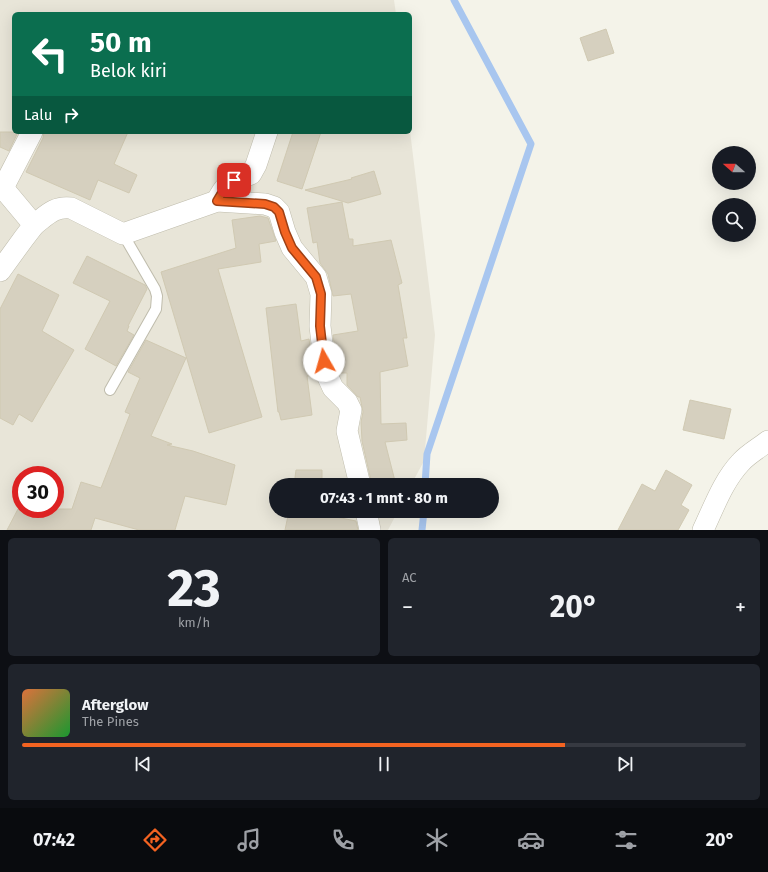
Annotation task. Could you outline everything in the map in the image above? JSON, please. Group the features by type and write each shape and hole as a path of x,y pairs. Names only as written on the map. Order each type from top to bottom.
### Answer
{"street":[{"path":"31,134 2,185 34,225"},
{"path":"217,201 226,186 234,180 252,174 266,134"},
{"path":"0,271 34,225 51,211 62,207 71,208 123,234 217,201 265,204 274,207 279,212 292,248 316,277 321,294 320,326 324,361 327,375 333,388 347,402 351,410 347,431 358,478"},
{"path":"704,530 730,476 742,461 768,441"},
{"path":"367,518 370,530"}],"lane":[{"path":"110,390 156,308 157,296 155,289 123,234"}],"shaded area":[{"path":"0,0 394,0 396,12 12,12 12,134 410,134 435,335 424,461 415,478 269,478 269,518 394,518 388,530 0,530"}],"building":[{"path":"606,29 614,53 588,61 580,38"},
{"path":"0,132 12,132 12,134 17,134 9,151 0,147"},
{"path":"44,134 127,134 114,164 137,175 129,193 98,180 90,200 26,172"},
{"path":"292,134 320,134 302,189 277,181"},
{"path":"374,171 381,194 348,203 305,190 352,179 351,178"},
{"path":"342,202 349,239 353,239 353,246 391,240 402,283 398,285 407,338 403,338 408,366 380,372 381,424 406,423 407,440 385,442 394,478 370,478 362,441 361,422 363,412 360,397 358,397 347,385 347,373 340,373 338,371 333,335 358,331 351,294 333,296 328,274 320,263 317,242 313,243 307,208"},
{"path":"260,216 268,218 276,241 259,244 261,262 218,269 262,417 209,433 161,272 236,248 232,220"},
{"path":"87,256 145,285 147,289 128,326 127,331 134,335 116,366 85,349 110,301 73,283"},
{"path":"18,274 59,295 42,331 74,350 32,422 19,414 13,425 0,418 0,309"},
{"path":"296,304 301,341 309,339 315,375 307,376 312,415 281,420 278,412 266,308"},
{"path":"146,340 186,358 151,436 172,444 167,445 193,451 235,465 226,505 185,496 175,530 139,530 95,518 91,530 7,530 13,518 64,518 64,509 72,509 81,482 101,488 130,414 125,412 140,378 128,372"},
{"path":"690,400 731,409 724,439 683,430"},
{"path":"296,470 322,470 322,478 295,478"},
{"path":"666,470 692,485 681,505 689,510 678,530 618,530 642,484 655,491"},
{"path":"288,518 341,518 356,521 358,530 285,530"}],"waterway":[{"path":"425,478 427,454 531,144 454,0"},
{"path":"422,530 423,518"}],"route":[{"path":"234,180 226,186 217,201 265,204 274,207 279,212 292,248 316,277 321,294 320,326 324,361"}]}
